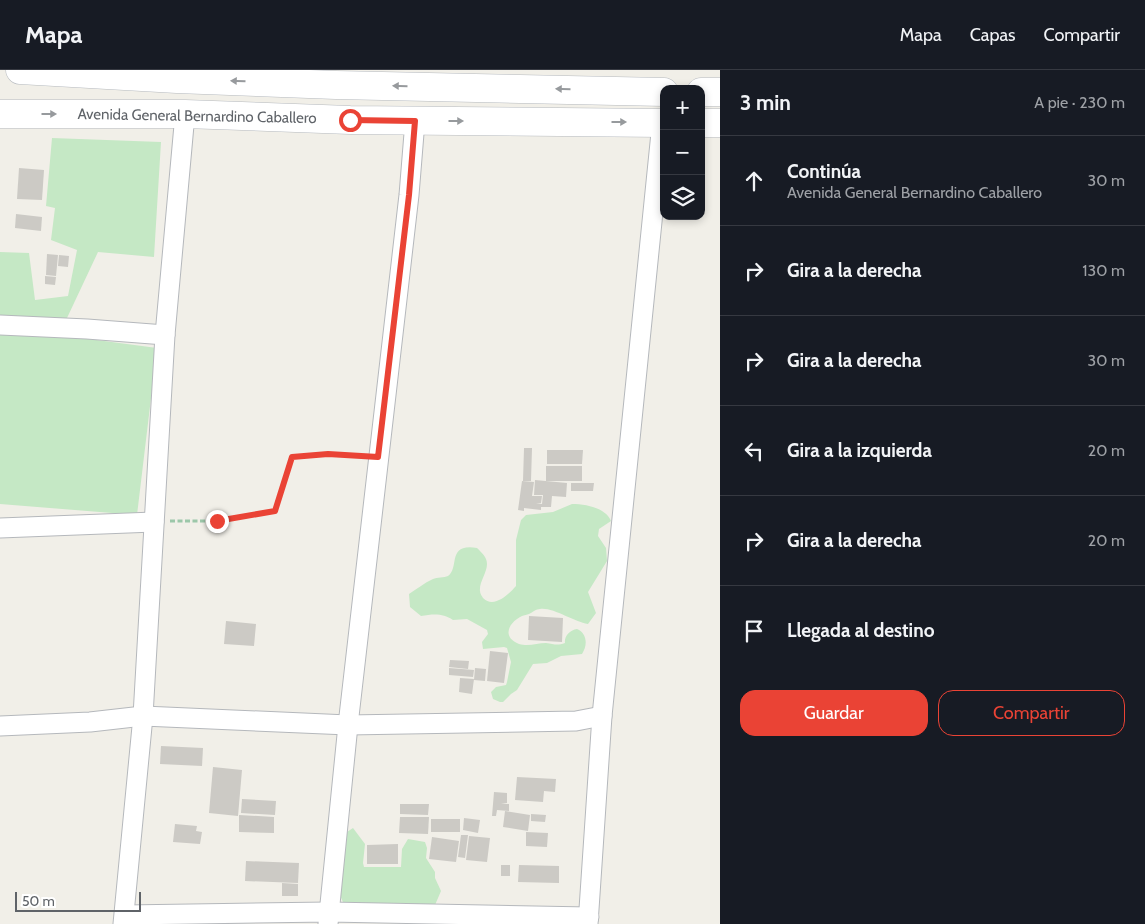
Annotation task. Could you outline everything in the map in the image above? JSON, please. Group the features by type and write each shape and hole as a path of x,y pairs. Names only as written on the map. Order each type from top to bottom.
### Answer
{"main road":[{"path":"20,70 177,79 336,77 660,92"},
{"path":"705,92 720,92"},
{"name":"Avenida General Bernardino Caballero","path":"0,114 185,114 415,121 660,123"},
{"path":"705,123 720,123"}],"street":[{"path":"185,114 165,335 143,716 124,919 588,920 602,716 662,130"},
{"path":"328,918 378,457 409,195 415,121"},
{"path":"0,325 87,328 165,335"},
{"path":"0,528 154,522"},
{"path":"0,726 90,722 143,716 348,725 576,720 602,716"}],"path":[{"path":"154,522 217,521 275,511 292,457 328,454 378,457"}],"green space":[{"path":"52,138 161,142 154,257 98,252 59,335 157,348 137,515 0,504 0,252 29,253 35,300 68,296 77,250 51,240 55,208 46,206"},
{"path":"572,504 589,506 600,510 611,521 599,529 598,536 606,548 607,561 588,592 596,613 588,624 551,610 539,609 517,619 511,626 509,634 513,641 523,645 546,643 558,645 565,643 565,638 568,634 577,629 585,636 584,651 582,654 561,656 547,663 533,664 517,690 503,702 500,702 493,699 491,692 496,687 506,685 511,662 507,648 483,649 482,642 488,634 487,630 467,619 453,620 438,615 421,616 410,607 409,594 433,579 448,576 453,568 457,553 467,547 477,548 486,559 487,567 480,588 483,598 492,602 501,599 516,586 516,540 521,520 526,515 553,512"},
{"path":"353,828 365,844 364,867 401,867 402,849 408,839 425,842 427,848 426,858 435,872 435,878 441,891 435,905 346,909 339,893 347,832"}],"building":[{"path":"19,168 44,170 42,200 17,199"},
{"path":"16,214 42,217 41,231 15,228"},
{"path":"47,254 58,255 56,276 46,275"},
{"path":"59,255 69,256 68,267 58,266"},
{"path":"45,276 56,277 55,285 45,284"},
{"path":"524,448 532,448 531,481 523,481"},
{"path":"547,450 583,450 582,464 547,464"},
{"path":"546,466 582,466 582,481 546,481"},
{"path":"535,480 567,483 566,497 552,496 551,507 541,507 541,510 524,508 524,511 518,510 522,481 534,482 532,496 542,496 541,503 536,503 542,504 543,495 534,495"},
{"path":"571,483 594,483 593,491 571,491"},
{"path":"529,616 563,618 562,642 528,640"},
{"path":"226,621 256,624 254,646 224,644"},
{"path":"490,651 508,653 504,683 487,681"},
{"path":"450,660 469,661 468,669 449,667"},
{"path":"449,668 474,670 473,677 449,675"},
{"path":"475,668 486,669 485,681 474,680"},
{"path":"460,678 474,679 472,694 459,692"},
{"path":"161,746 203,748 202,766 160,764"},
{"path":"213,767 242,770 238,816 209,813"},
{"path":"517,777 556,779 555,792 544,791 543,802 515,800"},
{"path":"494,792 507,793 507,803 501,804 509,804 509,811 497,810 496,816 492,816"},
{"path":"242,799 276,801 275,815 241,813"},
{"path":"400,804 429,804 428,815 400,814"},
{"path":"505,811 530,815 528,831 503,827"},
{"path":"531,814 546,815 545,822 531,821"},
{"path":"239,815 274,817 274,833 239,832"},
{"path":"400,817 429,817 428,834 399,833"},
{"path":"464,818 480,820 478,833 463,830"},
{"path":"431,819 460,819 460,832 431,832"},
{"path":"175,824 197,826 196,831 202,832 200,844 173,842"},
{"path":"526,832 548,833 547,847 526,846"},
{"path":"461,835 468,835 465,858 458,857"},
{"path":"469,836 490,838 487,862 466,860"},
{"path":"432,837 459,841 456,862 429,859"},
{"path":"398,844 398,864 367,864 367,845"},
{"path":"246,861 299,863 298,883 245,881"},
{"path":"501,865 510,865 510,876 501,876"},
{"path":"519,865 559,866 559,883 518,882"},
{"path":"282,883 298,884 298,896 282,896"}],"route":[{"path":"217,521 275,511 292,457 328,454 378,457 409,195 415,121 350,120"}]}
